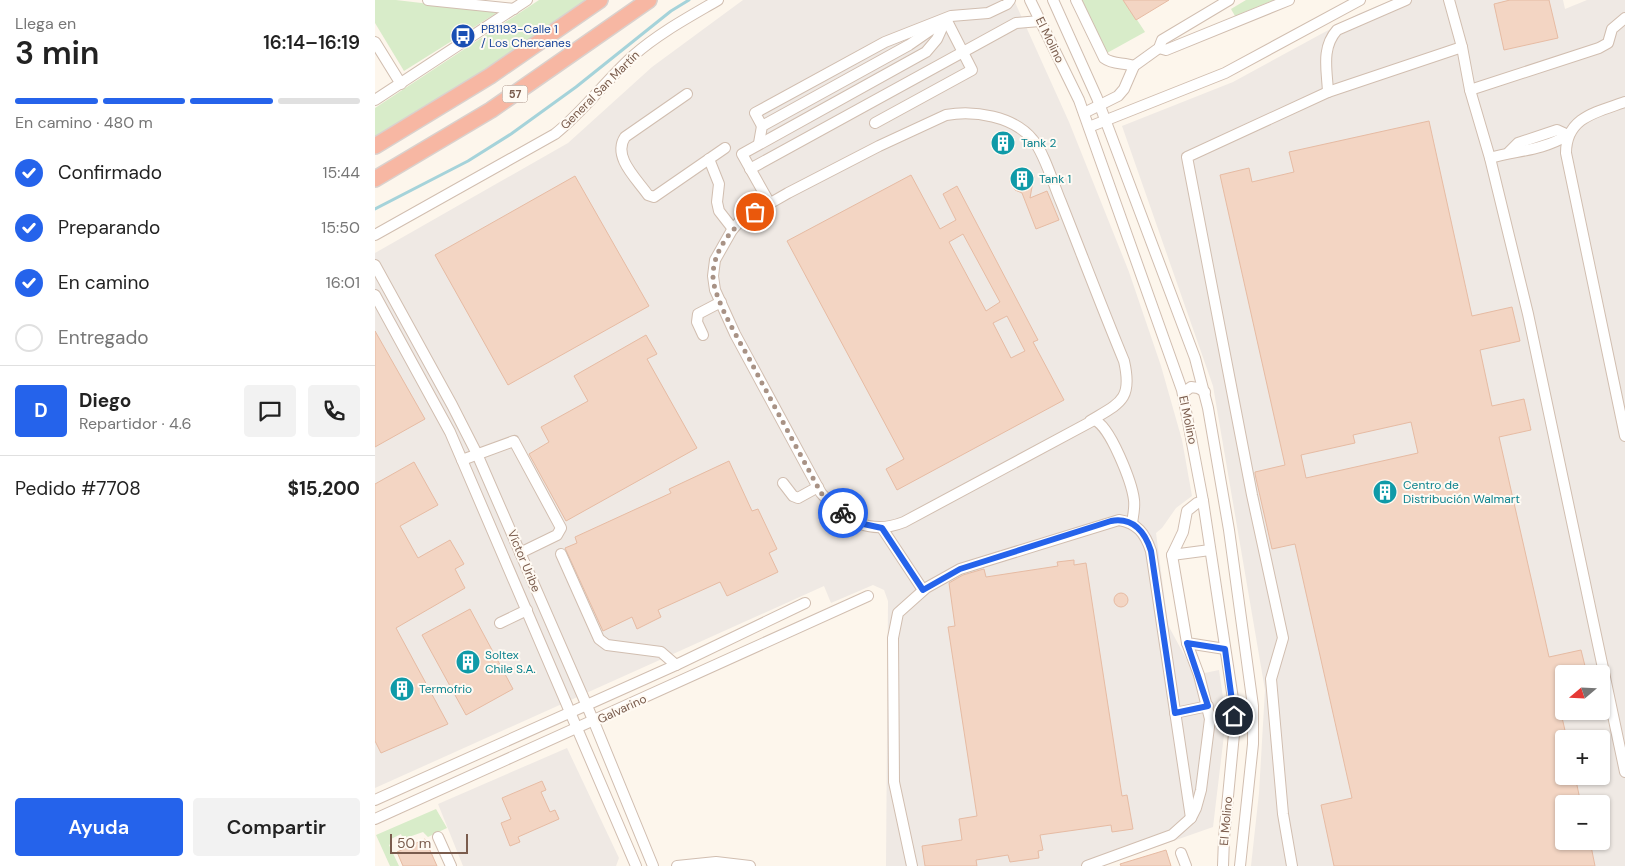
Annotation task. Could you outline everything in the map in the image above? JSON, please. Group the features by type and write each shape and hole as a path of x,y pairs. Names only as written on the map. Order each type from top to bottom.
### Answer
{"highway":[{"name":"57","path":"375,146 490,76 600,0"},
{"name":"57","path":"375,179 498,105 649,0"}],"street":[{"path":"428,0 516,5"},
{"path":"375,100 516,5 527,0"},
{"name":"General San Martín","path":"375,235 541,144 571,121 643,47 666,30 718,0"},
{"path":"759,143 762,126 909,45 951,16 988,13 1007,4 1010,0"},
{"name":"El Molino","path":"1030,0 1084,113 1183,393 1203,501 1234,716 1223,866"},
{"name":"El Molino","path":"1053,0 1100,104 1195,358 1205,392 1220,471 1243,628 1253,716 1240,866"},
{"path":"1076,0 1104,58 1109,63 1127,63 1134,66"},
{"path":"1084,113 1118,96 1124,89 1134,66 1159,48 1162,40 1229,0"},
{"path":"1159,48 1166,50 1289,0"},
{"path":"1089,127 1225,73 1361,0"},
{"path":"1328,92 1326,52 1329,39 1337,30 1406,0"},
{"path":"1449,0 1462,47 1470,90 1490,158 1528,314 1625,772"},
{"path":"1470,90 1599,48 1608,43 1612,29 1625,18"},
{"path":"875,123 972,70 946,19"},
{"path":"770,204 741,154 926,52 937,39 946,19"},
{"path":"750,169 1016,23 1040,21"},
{"path":"375,42 401,84"},
{"path":"1293,866 1283,814 1271,679 1283,638 1252,495 1187,157 1328,92 1462,47"},
{"path":"687,94 625,137 621,146 623,158 648,196 654,197 725,148"},
{"path":"1625,102 1583,119 1574,125 1568,135 1567,153 1625,436"},
{"path":"956,113 1000,118 1016,125 1034,140 1045,165 1124,361 1127,377 1125,394 1120,403 1090,421 904,522 882,528 859,523 833,507 817,487 735,334 721,302 713,276 715,260 733,229 741,220 770,204 879,146 946,115 956,113"},
{"path":"1490,158 1509,152 1525,152 1568,135"},
{"path":"709,159 719,184 717,202 719,211 733,229"},
{"name":"Víctor Uribe","path":"375,265 453,405 477,454 653,866"},
{"name":"Víctor Uribe","path":"375,295 440,411 636,866"},
{"path":"703,334 697,322 698,314 721,302"},
{"path":"1183,393 1191,387 1199,388 1205,392"},
{"path":"1090,421 1099,422 1103,426 1122,464 1135,502 1132,523"},
{"path":"462,460 514,441 561,528 557,535 520,553"},
{"path":"783,483 793,496 798,498 817,487"},
{"path":"1087,866 1172,835 1191,818 1201,790 1210,719 1208,706 1187,643 1172,555 1183,532 1187,512 1197,502 1203,501"},
{"path":"912,866 894,782 893,638 898,613 923,590 960,569 1111,521 1119,520 1132,523 1143,532 1151,551 1191,818"},
{"path":"882,528 923,590"},
{"path":"1172,555 1210,550"},
{"path":"561,554 599,639 607,645 661,652 676,665"},
{"name":"Galvarino","path":"375,819 868,596"},
{"name":"Galvarino","path":"375,800 569,711 586,706 676,665 805,604"},
{"path":"500,622 527,610"},
{"path":"756,627 764,644"},
{"path":"1223,631 1235,634 1243,628"},
{"path":"1187,643 1225,649"},
{"path":"1175,713 1208,706"},
{"path":"1226,817 1235,822 1245,819"},
{"path":"438,837 451,866"},
{"path":"1181,853 1186,866"},
{"path":"677,866 716,862 750,866"}],"shaded area":[{"path":"743,0 1014,0 1069,122 1129,272 1161,366 1182,440 1192,496 1176,508 1162,528 1156,533 1168,625 1195,675 1219,670 1226,718 1213,827 1102,866 886,866 888,601 884,590 873,585 831,603 824,586 375,788 375,253 568,143 652,67"},
{"path":"1392,0 1563,0 1565,9 1587,0 1625,0 1625,866 1251,866 1259,793 1265,690 1213,386 1122,126 1233,82 1358,14"},
{"path":"567,748 619,858 616,866 463,866 438,804"}],"green space":[{"path":"375,0 396,0 498,12 404,71 375,23"},
{"path":"539,0 588,0 506,58 375,140 375,108"},
{"path":"1082,0 1124,0 1145,32 1107,53"},
{"path":"1246,0 1274,0 1235,16 1231,9"},
{"path":"436,809 447,828 428,837 423,832 403,839 401,834 391,839 392,843 389,845 399,866 390,866 376,835"}],"building":[{"path":"1123,0 1169,0 1136,20"},
{"path":"1510,0 1549,0 1558,38 1504,50 1494,4"},
{"name":"Centro de Distribución Walmart","path":"1429,121 1472,316 1512,307 1520,341 1480,350 1492,406 1524,399 1531,430 1499,437 1549,657 1581,650 1585,665 1555,665 1555,720 1563,720 1565,730 1555,730 1555,785 1577,785 1579,795 1555,795 1555,850 1592,850 1595,866 1334,866 1321,805 1352,798 1295,544 1272,549 1255,474 1255,472 1285,465 1220,175 1249,168 1252,182 1294,172 1289,152","holes":["1411,422 1418,453 1306,478 1301,455 1355,443 1353,435"]},
{"name":"Tank 2","path":"1003,131 1012,134 1015,143 1012,152 1003,155 994,152 991,143 994,134"},
{"path":"1020,167 1028,169 1034,176 1030,198 1047,191 1059,220 1036,229 1022,193 1015,190 1010,182 1011,174"},
{"path":"911,175 940,229 956,220 943,194 957,186 1038,340 1033,342 1064,400 897,490 886,469 904,459 787,241","holes":["963,234 1000,302 986,311 949,242","1007,316 1025,351 1011,358 993,323"]},
{"path":"575,176 649,306 508,385 435,255"},
{"path":"375,331 425,419 375,447"},
{"path":"646,335 657,354 647,359 697,448 566,521 529,454 549,442 541,427 588,401 574,376"},
{"path":"729,461 752,511 758,509 777,549 769,553 778,572 727,596 720,582 658,610 661,617 637,629 632,617 603,631 565,548 577,543 575,537 671,493 669,489"},
{"path":"414,462 438,505 400,526 418,558 450,540 464,564 455,569 465,588 396,628 448,724 381,753 375,741 375,484"},
{"path":"1074,560 1074,565 1086,563 1122,796 1127,795 1133,829 1112,832 1111,825 1040,835 1043,850 1038,851 1039,858 1010,862 1008,855 976,860 977,866 925,866 922,846 962,840 959,819 977,816 948,627 955,626 949,583 963,575 984,569 986,577 1058,566 1057,562"},
{"path":"1118,593 1124,593 1128,600 1124,607 1118,607 1114,603 1114,597"},
{"name":"Soltex Chile S.A.","path":"470,609 513,689 466,715 422,635"},
{"path":"542,781 546,790 541,792 550,812 555,810 559,819 518,837 520,842 510,846 501,823 511,819 502,798"},
{"path":"425,839 437,866 403,866 397,852"},
{"path":"1166,850 1171,866 1121,866 1120,864"}],"waterway":[{"path":"375,209 468,161 511,134 576,87 671,11 689,0"}],"way so far":[{"path":"755,212 741,220 732,230 715,260 713,276 715,290 735,334 821,493 833,507 843,513"}],"place":[{"name":"PB1193-Calle 1 / Los Chercanes","path":"463,36"},
{"name":"Tank 2","path":"1003,143"},
{"name":"Tank 1","path":"1022,179"},
{"name":"Centro de Distribución Walmart","path":"1385,492"},
{"name":"Soltex Chile S.A.","path":"468,662"},
{"name":"Termofrio","path":"402,689"}],"route":[{"path":"843,513 859,523 876,529 882,528 923,590 960,569 1111,521 1119,520 1132,523 1143,532 1151,551 1175,713 1208,706 1187,643 1225,649 1234,716"}]}
